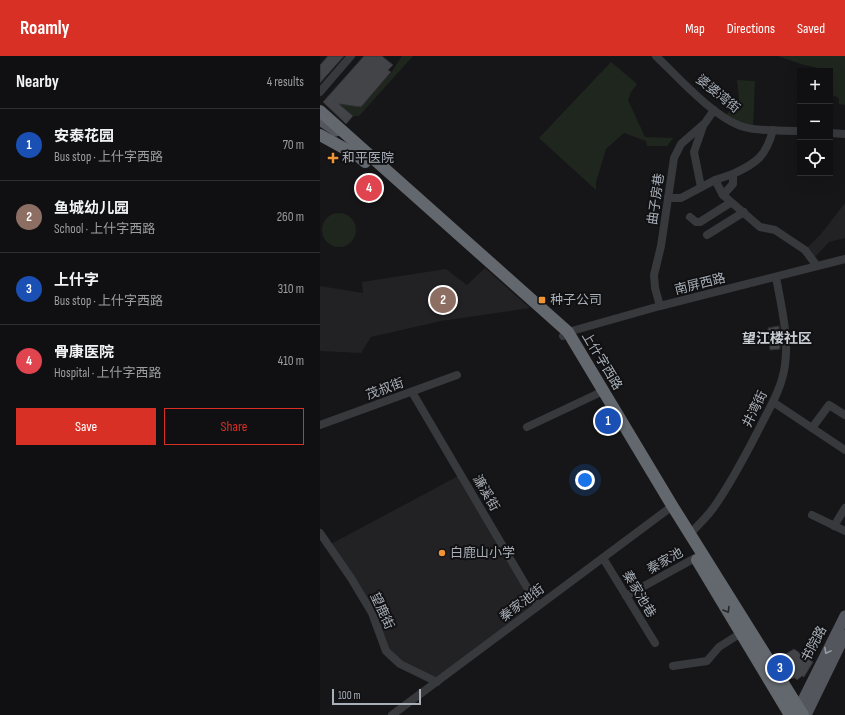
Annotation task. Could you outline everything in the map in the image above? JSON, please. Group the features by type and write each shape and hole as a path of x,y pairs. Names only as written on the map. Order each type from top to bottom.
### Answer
{"highway":[{"name":"上什字西路","path":"322,116 360,153 566,334 799,713"},
{"name":"上什字西路","path":"320,135 360,153"},
{"name":"上什字西路","path":"566,334 597,394 741,633 799,713"}],"main road":[{"path":"320,128 360,153"},
{"name":"书院路","path":"799,713 845,616"},
{"name":"书院路","path":"799,713 845,635"}],"street":[{"path":"320,92 350,56"},
{"name":"婆婆湾街","path":"656,56 714,110 724,117 746,128 797,132"},
{"name":"曲子房巷","path":"660,306 655,288 654,276 661,246 676,151 681,144 705,123 714,110"},
{"path":"701,187 694,152 705,123"},
{"path":"668,198 680,198 715,180 733,174 753,164 759,159 768,146 773,130"},
{"path":"833,133 845,134"},
{"path":"723,195 734,182 733,174"},
{"path":"715,180 723,195 730,202 744,212 760,227 776,230 805,250 817,266"},
{"path":"690,217 696,222 700,222 730,202"},
{"path":"707,235 744,212"},
{"name":"南屏西路","path":"566,334 660,306 845,259"},
{"name":"井湾街","path":"690,534 713,508 731,482 782,382 785,364 784,326 776,277"},
{"name":"茂叔街","path":"320,425 458,375"},
{"name":"濂溪街","path":"412,392 538,606"},
{"path":"527,427 597,394"},
{"path":"773,402 844,447"},
{"path":"812,428 829,405 845,415"},
{"path":"834,526 845,508"},
{"name":"秦家池街","path":"392,715 667,510"},
{"path":"812,515 845,531"},
{"name":"望鹿街","path":"320,533 351,578 372,613 386,651 400,664 437,682"},
{"name":"秦家池巷","path":"603,558 654,643"},
{"name":"秦家池","path":"626,596 696,558"},
{"path":"673,666 707,661 720,647 741,633"}],"shaded area":[{"path":"402,56 413,56 359,116 353,116 339,104 345,98 355,106 361,107 391,73"},
{"path":"778,56 845,56 845,105 839,104 839,98 833,95 833,68 818,68"},
{"path":"611,62 637,84 631,92 628,100 645,137 673,138 667,146 647,146 646,141 624,133 606,149 596,182 596,190 539,138"},
{"path":"737,80 755,81 753,129 725,117 739,98"},
{"path":"845,203 845,238 829,242 813,259 805,250 821,234"},
{"path":"336,213 342,213 351,218 355,224 355,236 351,242 342,247 336,247 327,242 322,233 322,227 327,218"},
{"path":"485,268 530,308 441,321 371,337 361,353 320,351 320,286 363,293 362,282 446,269 467,285"},
{"name":"白鹿山小学","path":"462,474 538,606 437,682 400,664 386,651 372,613 329,545"}],"building":[{"path":"328,56 344,56 320,83 320,65"},
{"path":"364,56 382,56 393,65 388,70 391,72 361,107 339,104 353,116 346,124 323,102"},
{"path":"779,326 780,349 770,350 768,328"},
{"path":"794,649 813,662 804,677 802,676 797,680 795,678 789,679 777,659"}],"place":[{"name":"和平医院","path":"333,158"},
{"name":"骨康医院","path":"369,188"},
{"name":"鱼城幼儿园","path":"443,300"},
{"name":"种子公司","path":"542,300"},
{"name":"安泰花园","path":"608,421"},
{"name":"白鹿山小学","path":"442,553"},
{"name":"上什字","path":"780,668"}],"district":[{"name":"望江楼社区","path":"777,338"}]}
